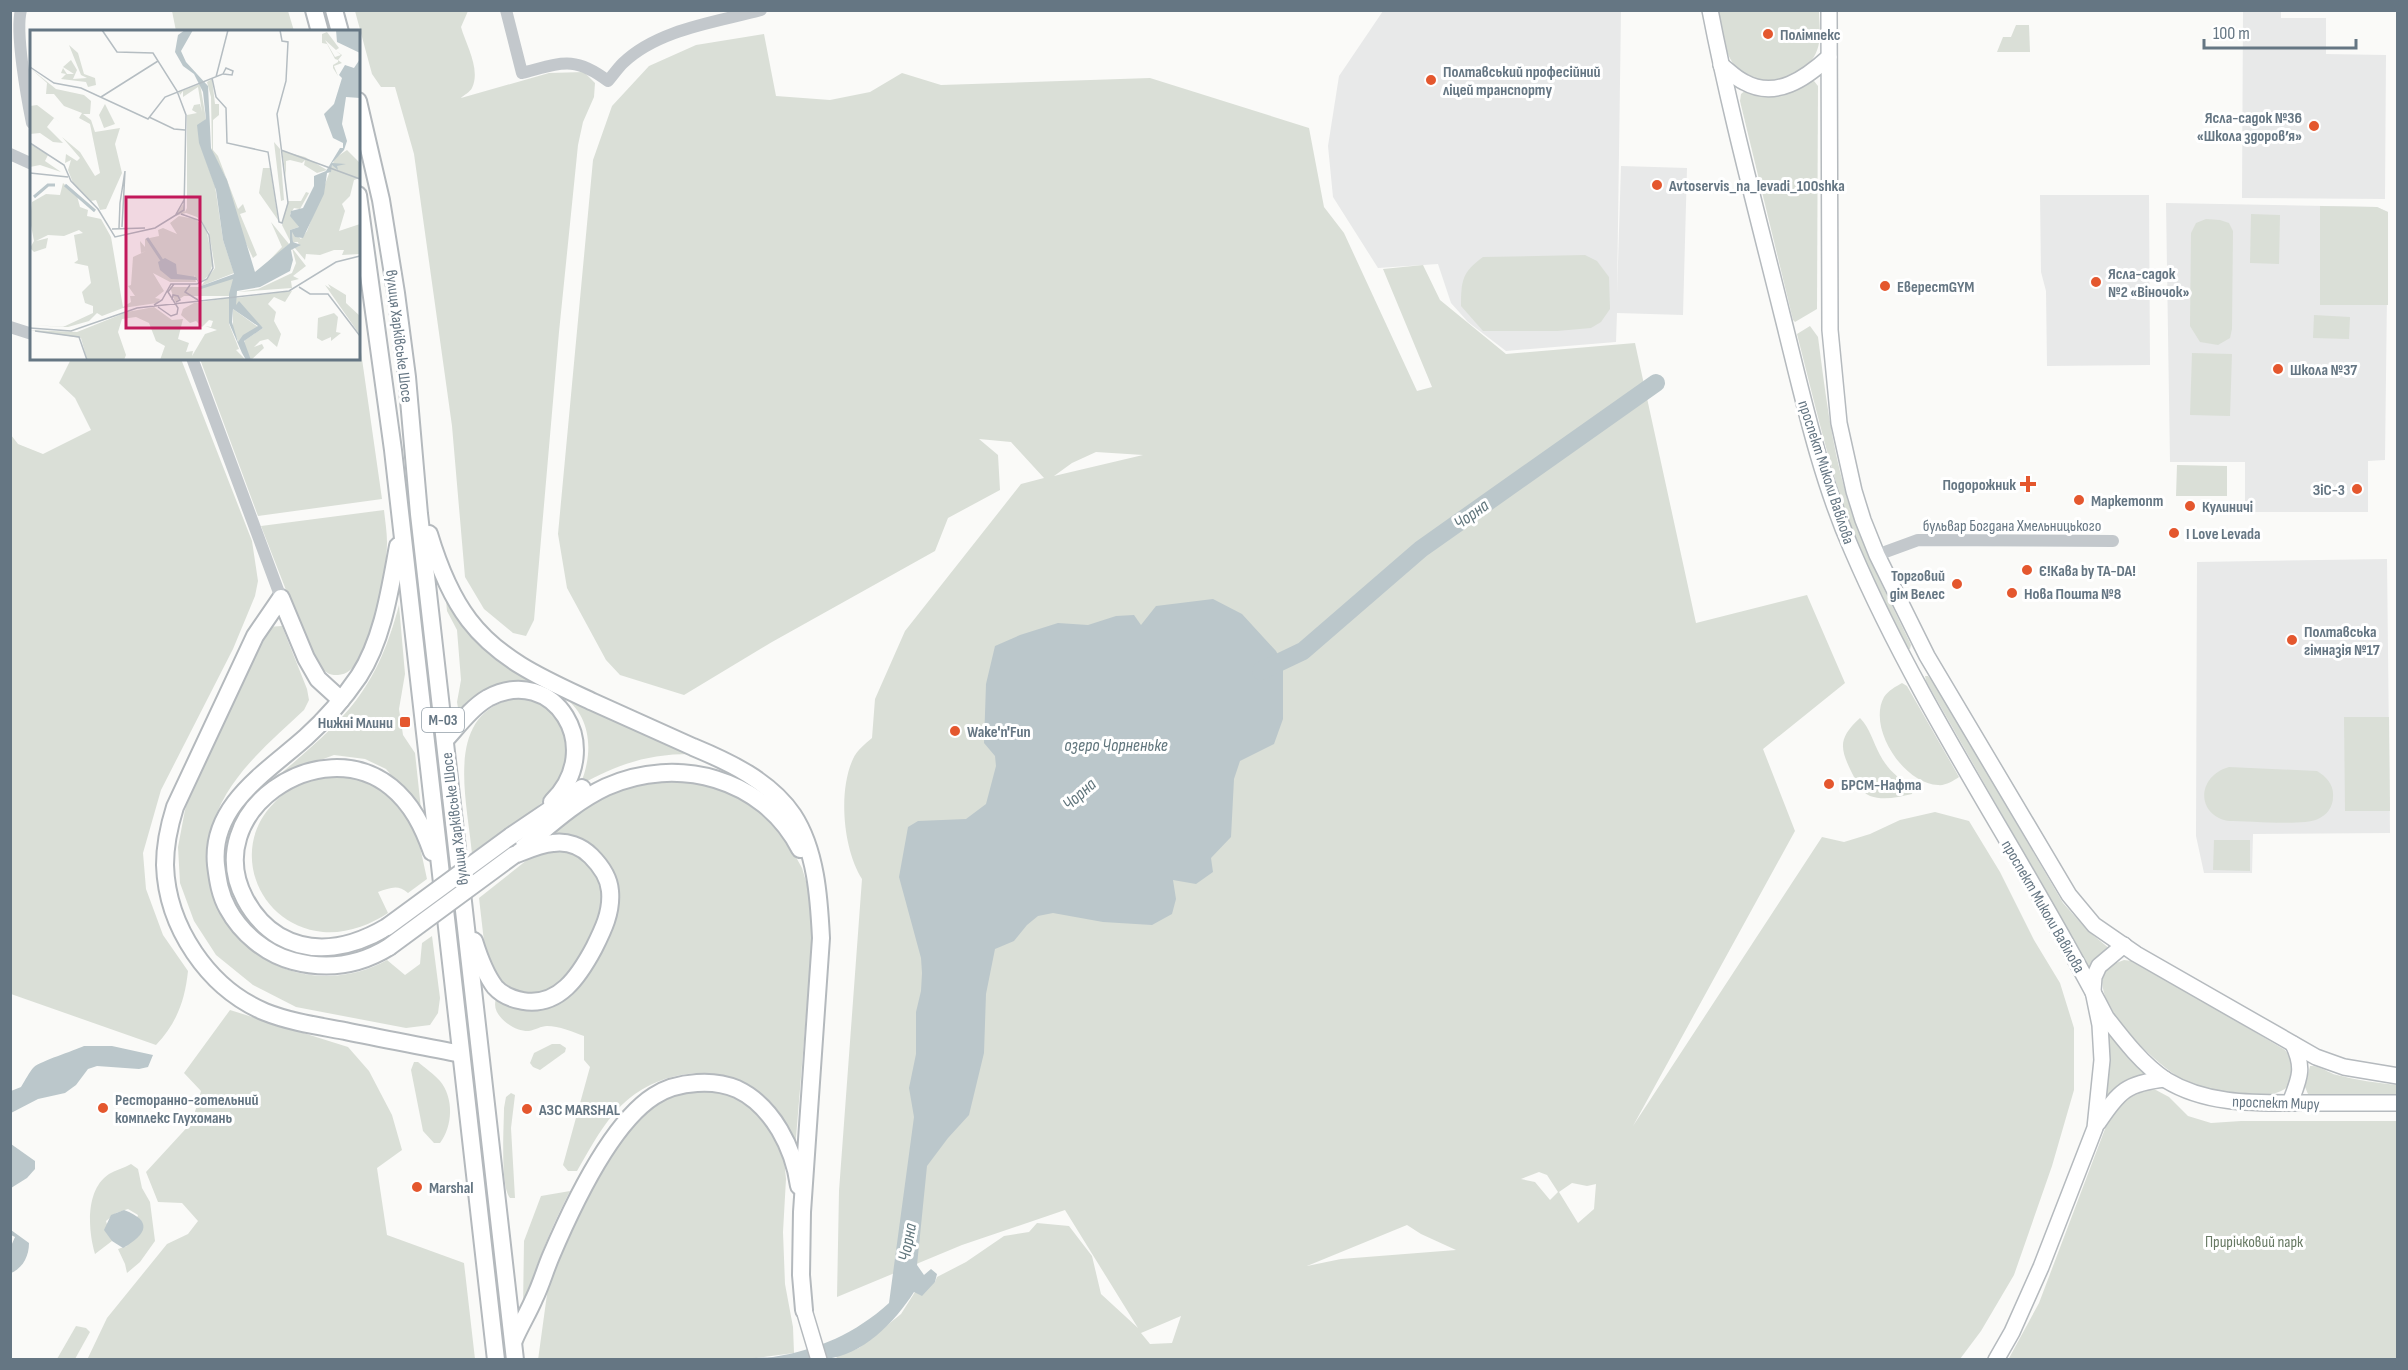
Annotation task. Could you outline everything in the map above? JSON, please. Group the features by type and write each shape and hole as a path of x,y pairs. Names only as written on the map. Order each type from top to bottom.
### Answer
{"highway":[{"path":"314,10 319,30"},
{"path":"334,10 339,30"},
{"name":"вулиця Харківське Шосе","path":"360,110 387,238 414,447 419,514 515,1359"},
{"name":"вулиця Харківське Шосе","path":"360,208 374,299 401,527 496,1359"},
{"path":"414,447 425,522 439,564 470,623 506,657 530,672 721,759 758,781 775,794 794,816 809,852 816,883 821,938 802,1212 801,1275 804,1310"},
{"path":"401,527 391,586 373,648 360,674 320,724 250,785 232,805 220,829 216,860 219,887 224,902 241,928 255,942 291,961 310,965 342,964 371,957 389,947 514,855 562,815 606,788 642,775 659,773 690,773 735,786 770,808 792,836 816,883"},
{"path":"281,598 306,658 318,679 341,700"},
{"path":"281,598 255,636 175,807 167,838 165,866 176,918 193,950 213,975 240,997 265,1012 304,1023 460,1054"},
{"path":"445,740 478,705 500,694 532,693 554,704 572,729 576,745 575,761 571,775 563,789 533,819"},
{"path":"442,880 426,835 410,807 392,788 370,774 343,768 313,771 280,785 261,800 241,829 235,853 237,879 242,892 265,926 286,940 321,948 356,942 387,927 533,819 599,778 646,763 680,762 701,764 758,781"},
{"path":"465,910 485,970 500,991 513,999 538,1002 552,998 570,985 588,959 607,916 610,892 607,878 593,858 572,844 545,844 514,855"},
{"path":"513,1341 535,1298 564,1228 607,1149 637,1109 663,1091 688,1084 718,1084 739,1090 758,1102 772,1119 786,1145 797,1174 802,1212"}],"main road":[{"name":"проспект Миколи Вавілова","path":"1710,10 1721,64 1805,403 1828,487 1851,549 1907,667 2093,991"},
{"name":"проспект Миколи Вавілова","path":"1828,10 1830,308 1833,373 1846,461 1863,520 1877,555 1927,656 2069,896 2094,924 2124,945"},
{"path":"1721,64 1744,83 1763,88 1779,88 1809,76 1829,57"},
{"path":"1907,667 1927,656"},
{"path":"2095,1128 2102,1060 2100,1025 2093,991 2094,977 2099,966 2124,945 2316,1057 2344,1068 2397,1076"},
{"name":"проспект Миру","path":"2093,991 2106,1017 2127,1044 2165,1079 2191,1092 2218,1100 2397,1103"},
{"path":"2290,1103 2301,1070 2300,1060 2293,1044"},
{"path":"1996,1359 2012,1332 2041,1267 2095,1128 2122,1091 2136,1083 2165,1079"},
{"path":"804,1310 819,1359"}],"street":[{"path":"21,10 19,17 22,56 30,110"},
{"path":"506,10 522,73 563,63 579,64 594,70 608,81 624,63 660,39 761,10"},
{"path":"10,154 30,163"},
{"path":"10,327 30,333"},
{"path":"193,360 281,598"},
{"name":"бульвар Богдана Хмельницького","path":"1877,555 1918,540 2113,541"}],"shaded area":[{"path":"1383,11 1621,11 1617,295 1621,166 1687,168 1683,315 1617,313 1616,342 1506,351 1468,322 1451,303 1438,264 1378,268 1333,197 1328,146 1339,76"},
{"name":"Ясла-садок №36 «Школа здоров’я»","path":"2243,11 2281,11 2281,18 2326,18 2326,54 2386,55 2385,199 2242,198"},
{"name":"Ясла-садок №2 «Віночок»","path":"2040,195 2149,195 2150,365 2047,366 2046,291 2041,272"},
{"name":"Школа №37","path":"2166,203 2377,207 2388,212 2385,460 2368,461 2368,512 2245,512 2245,462 2170,462"},
{"name":"Полтавська гімназія №17","path":"2387,559 2390,833 2253,834 2252,873 2204,873 2196,836 2197,562"}],"green space":[{"path":"172,11 288,11 294,30 176,30"},
{"path":"355,11 468,11 461,27 475,73 471,89 461,98 549,73 584,72 595,83 594,97 583,122 578,145 534,620 526,636 513,633 484,609 465,577 452,426 414,154 395,87 381,87 372,74"},
{"path":"1717,11 1819,11 1820,39 1815,56 1807,66 1784,79 1771,82 1758,81 1746,76 1732,62"},
{"path":"2016,25 2029,25 2030,52 1997,52 2003,37 2011,37"},
{"path":"764,34 776,96 830,100 870,92 902,73 941,85 1150,78 1309,128 1324,207 1344,233 1417,391 1432,387 1383,269 1423,265 1440,300 1506,354 1635,343 1696,623 1807,595 1845,683 1763,749 1795,831 1633,1126 1822,837 1844,842 1870,834 1900,820 1935,812 1969,821 2000,872 2034,940 2060,983 2074,1028 2074,1090 2052,1166 2014,1275 1981,1331 1960,1359 837,1359 836,1356 859,1348 901,1314 915,1292 935,1282 937,1277 966,1262 1004,1236 1029,1232 1037,1223 1069,1226 1092,1256 1101,1294 1138,1328 1065,1210 962,1245 837,1297 839,1191 862,879 850,852 847,836 844,803 848,772 861,747 872,738 875,699 905,631 1021,484 1044,478 1011,442 979,439 998,455 1000,490 948,518 935,551 772,642 684,695 620,675 606,660 567,588 558,534 593,160 612,106 649,66 696,45","holes":["1096,452 1143,455 1054,476 1072,463","1539,1172 1547,1175 1558,1192 1550,1200 1535,1182 1521,1179","1572,1183 1587,1186 1596,1184 1594,1209 1578,1223 1559,1192","1407,1225 1456,1250 1341,1259 1307,1266","1181,1316 1172,1343 1150,1344 1141,1333"]},
{"path":"1814,81 1818,86 1817,309 1795,322 1740,101 1741,94 1746,90"},
{"path":"2320,206 2377,207 2388,212 2388,305 2320,305"},
{"path":"2251,214 2280,215 2279,264 2250,263"},
{"path":"2206,219 2229,223 2233,231 2232,329 2230,338 2218,345 2200,342 2190,326 2191,233 2196,223"},
{"path":"1585,255 1597,261 1609,277 1610,309 1601,322 1591,328 1557,331 1483,331 1461,306 1464,278 1471,267 1483,257"},
{"path":"2314,315 2350,317 2349,339 2313,338"},
{"path":"1810,326 1818,337 1832,435 1852,514 1884,590 1911,645 1910,649 1907,649 1865,563 1837,484 1797,334"},
{"path":"360,345 382,499 258,516 200,360 360,360"},
{"path":"2192,353 2232,354 2230,416 2190,415"},
{"path":"70,360 181,360 252,541 258,581 255,596 233,649 161,790 143,853 146,889 163,935 188,971 179,1011 156,1045 11,994 11,435 18,444 43,454 91,430 75,398 59,383"},
{"path":"2177,465 2227,466 2227,496 2176,496"},
{"path":"384,510 386,556 376,619 360,658 350,670 332,675 320,667 309,649 261,526"},
{"path":"445,589 502,657 691,754 647,758 608,771 580,785 587,760 587,736 579,713 558,693 534,684 460,720 457,702 461,680 457,630 447,611"},
{"path":"399,605 405,674 399,709 403,735 415,753 421,809 386,769 365,759 334,755 278,776 340,720 355,702 380,660"},
{"path":"282,626 307,689 309,700 304,710 248,764 236,779 217,812 211,831 207,859 211,886 220,911 234,933 254,951 276,965 302,974 330,976 345,974 367,969 387,960 405,975 420,964 422,943 432,936 440,998 438,1013 430,1025 406,1028 296,1007 253,985 216,955 194,921 180,883 178,847 185,810 193,784 267,627"},
{"path":"1925,676 1928,676 1935,684 2063,903 2088,931 2110,949 2093,968 2088,966"},
{"path":"1902,683 1907,686 1959,777 1949,783 1938,785 1925,782 1913,775 1901,765 1885,738 1880,724 1880,710 1884,697"},
{"path":"519,698 542,704 560,719 569,750 569,766 562,780 540,804 472,854 464,783 469,738 478,720 495,706"},
{"path":"2344,717 2389,717 2390,811 2345,811"},
{"path":"1860,718 1883,760 1894,774 1913,788 1912,794 1880,798 1870,796 1860,787 1845,758 1843,745 1847,732"},
{"path":"2229,767 2317,771 2331,785 2332,804 2327,813 2311,821 2275,823 2229,821 2210,811 2204,795 2211,778"},
{"path":"334,772 363,776 398,800 417,833 427,879 408,893 397,888 378,892 388,913 373,921 349,930 323,932 300,927 281,916 267,901 257,882 252,862 253,842 260,822 285,792 310,778"},
{"path":"654,780 703,781 756,804 787,841 802,868 811,898 813,931 795,1150 782,1117 765,1096 731,1077 691,1074 671,1077 635,1094 609,1120 577,1171 568,1171 563,1165 590,1067 584,1060 584,1036 552,1026 529,1031 517,1029 510,1026 500,1016 495,1005 496,999 517,1006 547,1006 565,999 580,983 614,877 601,856 588,842 571,835 546,834 594,799 629,783"},
{"path":"2214,840 2250,840 2250,871 2213,870"},
{"path":"569,847 601,873 606,909 566,982 540,996 523,994 503,987 486,959 479,898 527,860 549,849"},
{"path":"2124,960 2132,961 2166,979 2285,1050 2294,1062 2291,1084 2282,1091 2271,1094 2241,1095 2204,1089 2178,1077 2144,1049 2127,1031 2113,1013 2104,995 2103,978 2111,965"},
{"path":"230,1010 348,1047 369,1071 392,1115 402,1150 377,1168 387,1235 464,1263 475,1359 87,1360 107,1318 167,1244 188,1234 198,1221 182,1203 158,1202 146,1172 192,1122 201,1091 184,1073"},
{"path":"2104,1022 2125,1053 2146,1073 2126,1082 2105,1102"},
{"path":"552,1044 560,1044 566,1048 565,1052 540,1070 533,1067 530,1063 534,1053"},
{"path":"414,1062 418,1062 438,1078 448,1095 449,1120 440,1143 434,1143 423,1131 411,1070"},
{"path":"2310,1066 2344,1077 2397,1085 2397,1094 2308,1094 2305,1087"},
{"name":"Прирічковий парк","path":"2154,1089 2169,1097 2188,1116 2211,1123 2397,1121 2397,1359 2008,1360 2039,1303 2108,1121 2127,1099 2137,1093"},
{"path":"684,1090 736,1093 759,1112 774,1134 784,1158 786,1179 783,1232 785,1284 793,1327 794,1353 741,1360 538,1360 548,1287 563,1244 582,1203 629,1129 649,1107"},
{"path":"511,1093 515,1095 511,1128 515,1198 510,1198 507,1191 504,1169 504,1108 506,1097"},
{"path":"131,1164 138,1169 142,1188 150,1202 155,1241 140,1262 127,1273 118,1249 127,1246 138,1215 128,1209 116,1213 106,1221 112,1241 95,1254 90,1211 92,1200 101,1181 109,1174"},
{"path":"570,1191 544,1249 523,1309 524,1241 541,1196"},
{"path":"76,1326 86,1328 90,1332 75,1359 57,1359"}],"water":[{"name":"озеро Чорненьке","path":"1213,599 1242,614 1276,651 1283,664 1283,719 1274,744 1240,761 1234,779 1231,837 1211,858 1213,872 1196,884 1173,880 1176,899 1172,914 1152,925 1103,922 1053,913 1038,916 1014,941 995,949 986,994 984,1053 969,1115 927,1166 917,1265 924,1275 931,1269 937,1274 935,1282 922,1296 914,1292 887,1326 852,1351 839,1356 814,1360 741,1360 790,1354 821,1345 863,1323 889,1303 914,1117 909,1088 916,1054 916,1012 922,973 921,958 899,877 908,827 918,821 966,819 986,804 996,766 995,756 984,743 986,684 995,646 1058,623 1088,625 1116,616 1134,615 1141,625 1156,606"},
{"path":"84,1046 112,1046 153,1055 148,1067 139,1069 97,1066 88,1069 76,1085 65,1093 38,1099 11,1113 11,1091 21,1087 34,1067"},
{"path":"11,1144 35,1161 35,1169 27,1178 11,1188"},
{"path":"124,1210 139,1219 143,1223 143,1228 137,1238 123,1248 112,1241 104,1230 111,1215"},
{"path":"11,1230 29,1243 24,1261 11,1273 11,1246 15,1237 11,1235"}],"waterway":[{"name":"Чорна","path":"1261,671 1303,651 1421,549 1656,383"}],"place":[{"name":"Полімпекс","path":"1768,34"},
{"name":"Полтавський професійний ліцей транспорту","path":"1431,80"},
{"name":"Ясла-садок №36 «Школа здоров’я»","path":"2314,126"},
{"name":"Avtoservis_na_levadi_100shka","path":"1657,185"},
{"name":"Ясла-садок №2 «Віночок»","path":"2096,282"},
{"name":"ЕверестGYM","path":"1885,286"},
{"name":"Школа №37","path":"2278,369"},
{"name":"Подорожник","path":"2028,484"},
{"name":"ЗіС-3","path":"2357,489"},
{"name":"Маркетопт","path":"2079,500"},
{"name":"Кулиничі","path":"2190,506"},
{"name":"I Love Levada","path":"2174,533"},
{"name":"Є!Кава by TA-DA!","path":"2027,570"},
{"name":"Торговий дім Велес","path":"1957,584"},
{"name":"Нова Пошта №8","path":"2012,593"},
{"name":"Полтавська гімназія №17","path":"2292,640"},
{"name":"Нижні Млини","path":"405,722"},
{"name":"Wake'n'Fun","path":"955,731"},
{"name":"БРСМ-Нафта","path":"1829,784"},
{"name":"Ресторанно-готельний комплекс Глухомань","path":"103,1108"},
{"name":"АЗС MARSHAL","path":"527,1109"},
{"name":"Marshal","path":"417,1187"}]}
